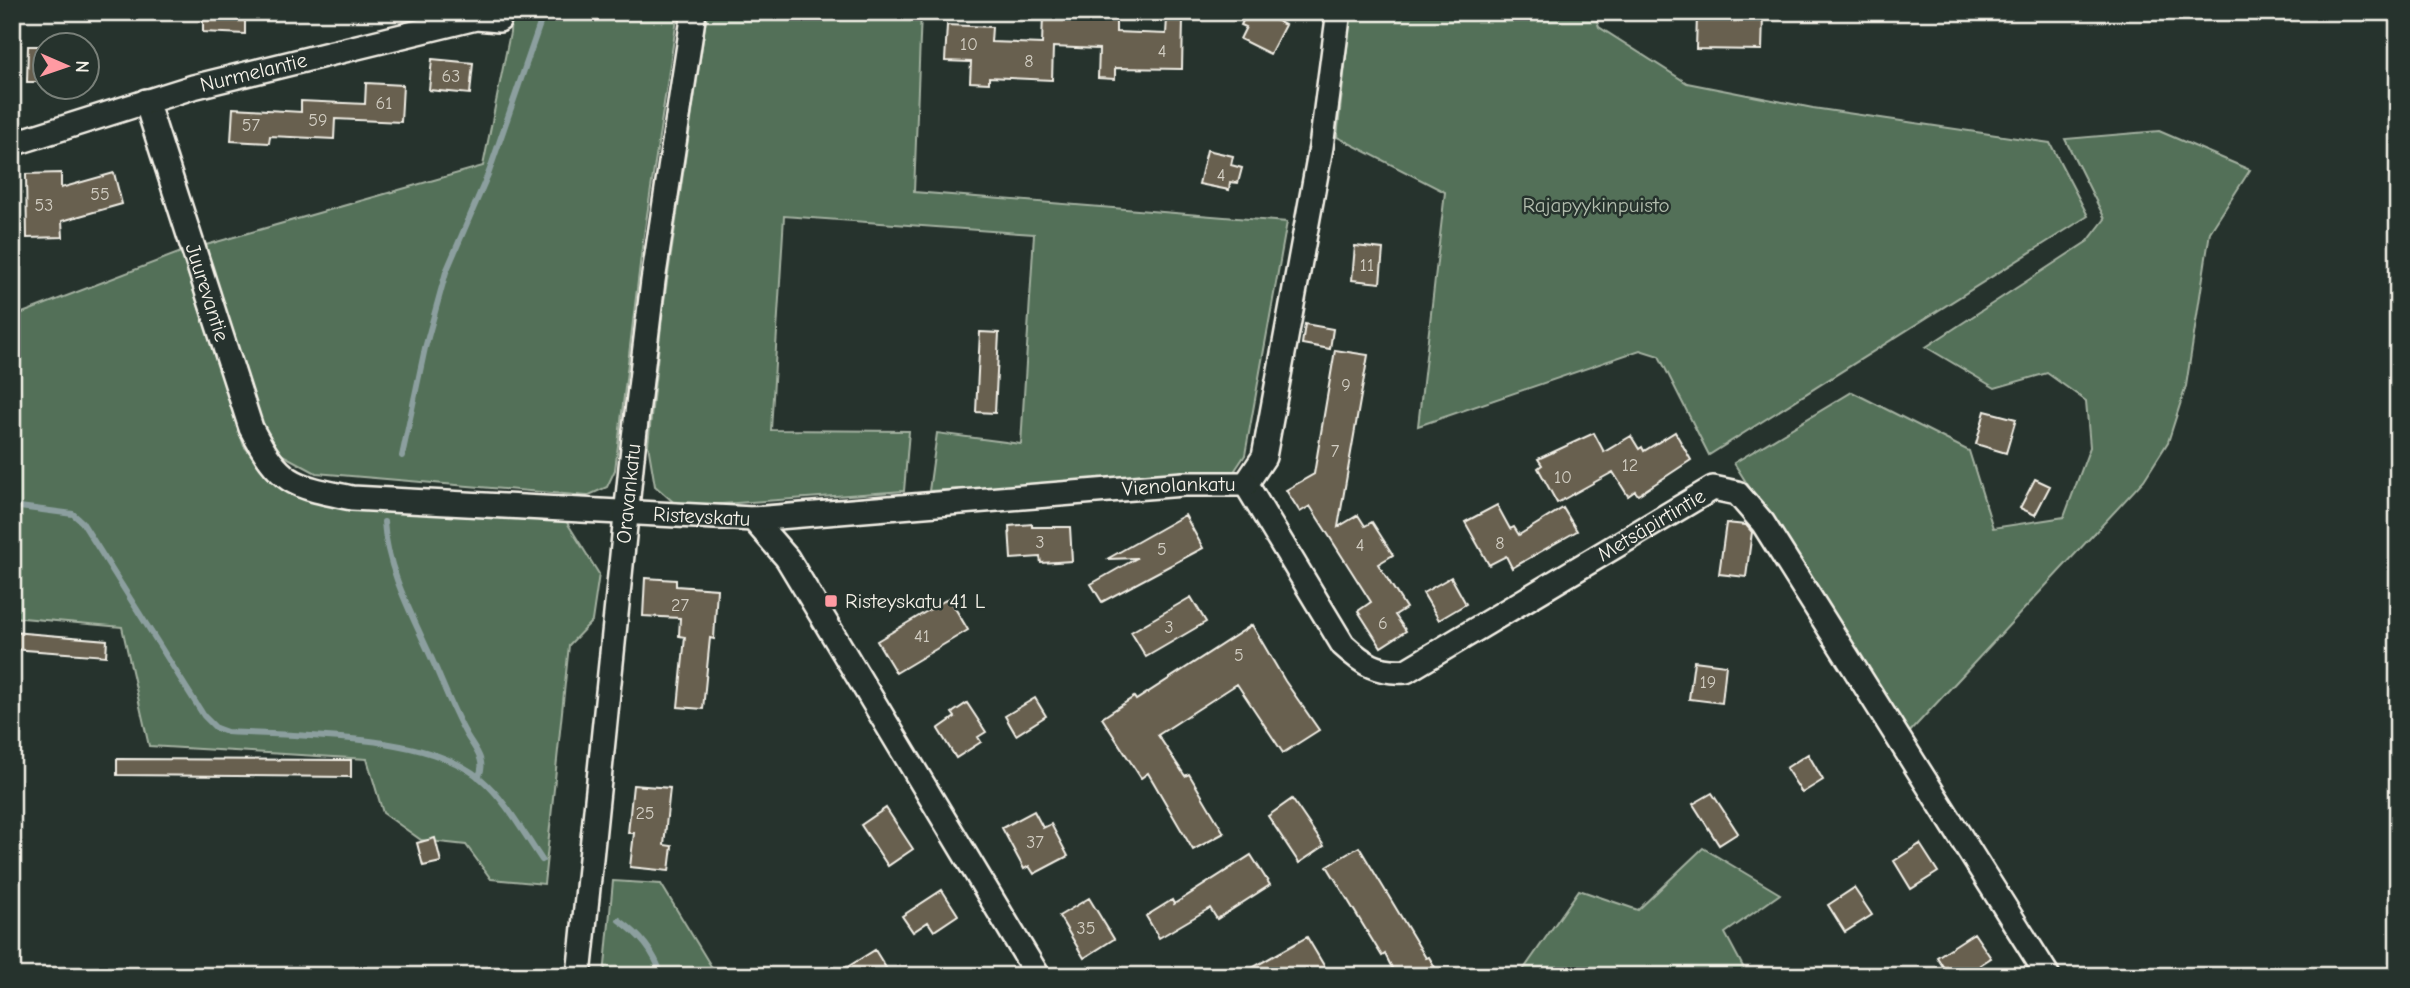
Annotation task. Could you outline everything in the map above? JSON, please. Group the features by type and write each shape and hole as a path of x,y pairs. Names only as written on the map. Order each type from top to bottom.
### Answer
{"street":[{"name":"Oravankatu","path":"579,976 625,514 653,281 694,12"},
{"name":"Vienolankatu","path":"754,519 1183,484 1246,484 1264,457 1321,147 1338,18 1334,12"},
{"name":"Nurmelantie","path":"12,144 146,101 476,18 499,20"},
{"name":"Juurevantie","path":"146,101 251,428 268,461 283,478"},
{"name":"Risteyskatu","path":"283,478 309,489 352,498 754,519 787,558 1038,976"},
{"name":"Metsäpirtintie","path":"1246,484 1343,645 1365,665 1385,673 1406,671 1713,488 1737,493 1763,523 2048,976"}],"green space":[{"path":"511,12 678,12 642,248 615,470 607,487 587,496 316,473 277,452 262,424 199,247 483,166 510,33"},
{"path":"707,12 921,12 914,192 1287,222 1245,455 1233,473 929,491 937,433 1021,444 1034,234 784,216 771,430 909,431 904,491 679,507 655,486 648,445 663,308"},
{"name":"Rajapyykinpuisto","path":"1351,12 1594,12 1599,27 1687,83 1813,108 2050,143 2088,216 1709,455 1659,356 1640,350 1418,426 1445,192 1337,137"},
{"path":"2159,131 2250,170 2210,232 2186,386 2168,442 2144,480 1906,736 1734,463 1852,392 1969,451 1993,528 2064,517 2090,447 2086,401 2047,373 1995,388 1926,347 2088,241 2105,219 2065,139"},
{"path":"181,252 244,446 277,486 348,510 566,521 599,574 592,621 569,645 544,884 491,879 466,845 421,840 383,813 367,759 149,746 122,627 12,617 12,317"},
{"path":"1703,848 1780,894 1725,933 1748,976 1519,976 1579,890 1638,910"},
{"path":"613,881 661,884 717,976 604,976"}],"building":[{"path":"203,12 245,12 245,34 203,32"},
{"path":"1247,12 1260,12 1285,25 1270,54 1240,39 1246,27 1241,25"},
{"path":"1043,15 1116,15 1116,32 1166,34 1167,18 1183,19 1182,69 1115,68 1115,79 1098,78 1099,49 1053,47 1052,80 989,77 989,83 970,82 971,62 945,61 947,25 992,27 991,42 1042,44"},
{"path":"1697,15 1763,17 1762,50 1696,49"},
{"path":"28,46 32,46 32,82 27,82"},
{"path":"432,59 473,63 470,94 429,90"},
{"path":"366,83 403,85 401,122 335,119 334,139 270,136 269,143 231,141 233,108 301,112 301,101 365,104"},
{"path":"1207,150 1233,156 1231,165 1242,168 1238,183 1230,182 1229,190 1199,184"},
{"path":"61,173 61,188 114,173 122,204 62,221 63,237 27,238 26,174"},
{"path":"1355,246 1383,249 1380,283 1352,280"},
{"path":"1305,324 1333,329 1330,349 1302,344"},
{"path":"980,332 999,333 995,413 976,412"},
{"path":"1335,350 1368,355 1338,527 1358,515 1365,526 1372,522 1393,555 1378,564 1406,608 1395,615 1406,631 1381,647 1358,611 1371,602 1310,506 1300,512 1286,490 1314,474"},
{"path":"1985,411 2016,419 2006,453 1976,444"},
{"path":"1675,432 1691,460 1638,495 1635,491 1628,496 1613,472 1557,503 1538,468 1542,465 1538,459 1594,433 1604,452 1631,436 1639,449 1642,447 1644,451"},
{"path":"2035,479 2050,486 2035,515 2020,508"},
{"path":"1497,505 1510,529 1514,527 1519,535 1563,508 1577,531 1512,568 1506,556 1489,565 1465,522"},
{"path":"1185,515 1203,548 1102,602 1091,584 1137,558 1107,559"},
{"path":"1726,523 1746,525 1752,532 1746,577 1719,574"},
{"path":"1032,524 1032,527 1070,527 1072,561 1041,563 1040,557 1011,559 1009,526"},
{"path":"1451,577 1466,604 1439,620 1423,593"},
{"path":"645,578 676,580 676,586 717,589 714,639 710,638 703,709 678,707 685,637 679,636 680,618 643,616"},
{"path":"1191,597 1206,622 1146,657 1131,632"},
{"path":"949,598 968,630 896,673 877,641"},
{"path":"1252,625 1285,681 1319,730 1283,753 1237,684 1158,735 1185,776 1189,774 1224,833 1193,850 1148,773 1141,778 1102,718 1134,697 1136,700"},
{"path":"12,632 107,640 106,656 12,649"},
{"path":"1694,661 1726,665 1722,703 1689,699"},
{"path":"1035,698 1046,716 1016,735 1005,716"},
{"path":"967,703 986,732 978,737 981,742 956,758 938,729 955,717 952,713"},
{"path":"1808,754 1823,780 1802,793 1786,768"},
{"path":"117,759 351,760 351,777 117,775"},
{"path":"633,785 670,788 664,845 672,846 669,871 630,867 634,833 628,833"},
{"path":"1712,793 1738,833 1719,845 1693,804"},
{"path":"1292,799 1324,846 1299,863 1268,816"},
{"path":"886,808 913,849 888,866 861,825"},
{"path":"1034,811 1043,828 1051,824 1068,856 1034,874 1029,866 1024,869 1002,828"},
{"path":"435,838 441,862 423,866 417,843"},
{"path":"1920,844 1938,872 1911,889 1894,861"},
{"path":"1359,847 1426,958 1429,957 1440,976 1396,976 1385,954 1382,956 1327,866"},
{"path":"1251,855 1270,885 1217,919 1210,908 1159,938 1146,916 1172,900 1174,904"},
{"path":"1854,888 1872,915 1845,932 1828,905"},
{"path":"942,890 958,915 934,931 928,922 913,932 902,916"},
{"path":"1089,898 1114,939 1084,958 1059,916"},
{"path":"1974,933 1991,958 1980,965 1987,976 1949,976 1937,957"},
{"path":"1307,937 1326,969 1314,976 1238,976"},
{"path":"875,950 891,976 833,976"}],"waterway":[{"path":"402,456 425,348 446,272 489,172 544,12"},
{"path":"12,506 73,514 82,522 204,716 216,728 227,732 324,737 395,745 457,764 481,779 498,796 542,860"},
{"path":"384,522 390,557 401,590 456,715 481,760 478,777"},
{"path":"619,920 645,944 662,976"}],"place":[{"name":"Risteyskatu 41 L","path":"831,601"}]}
